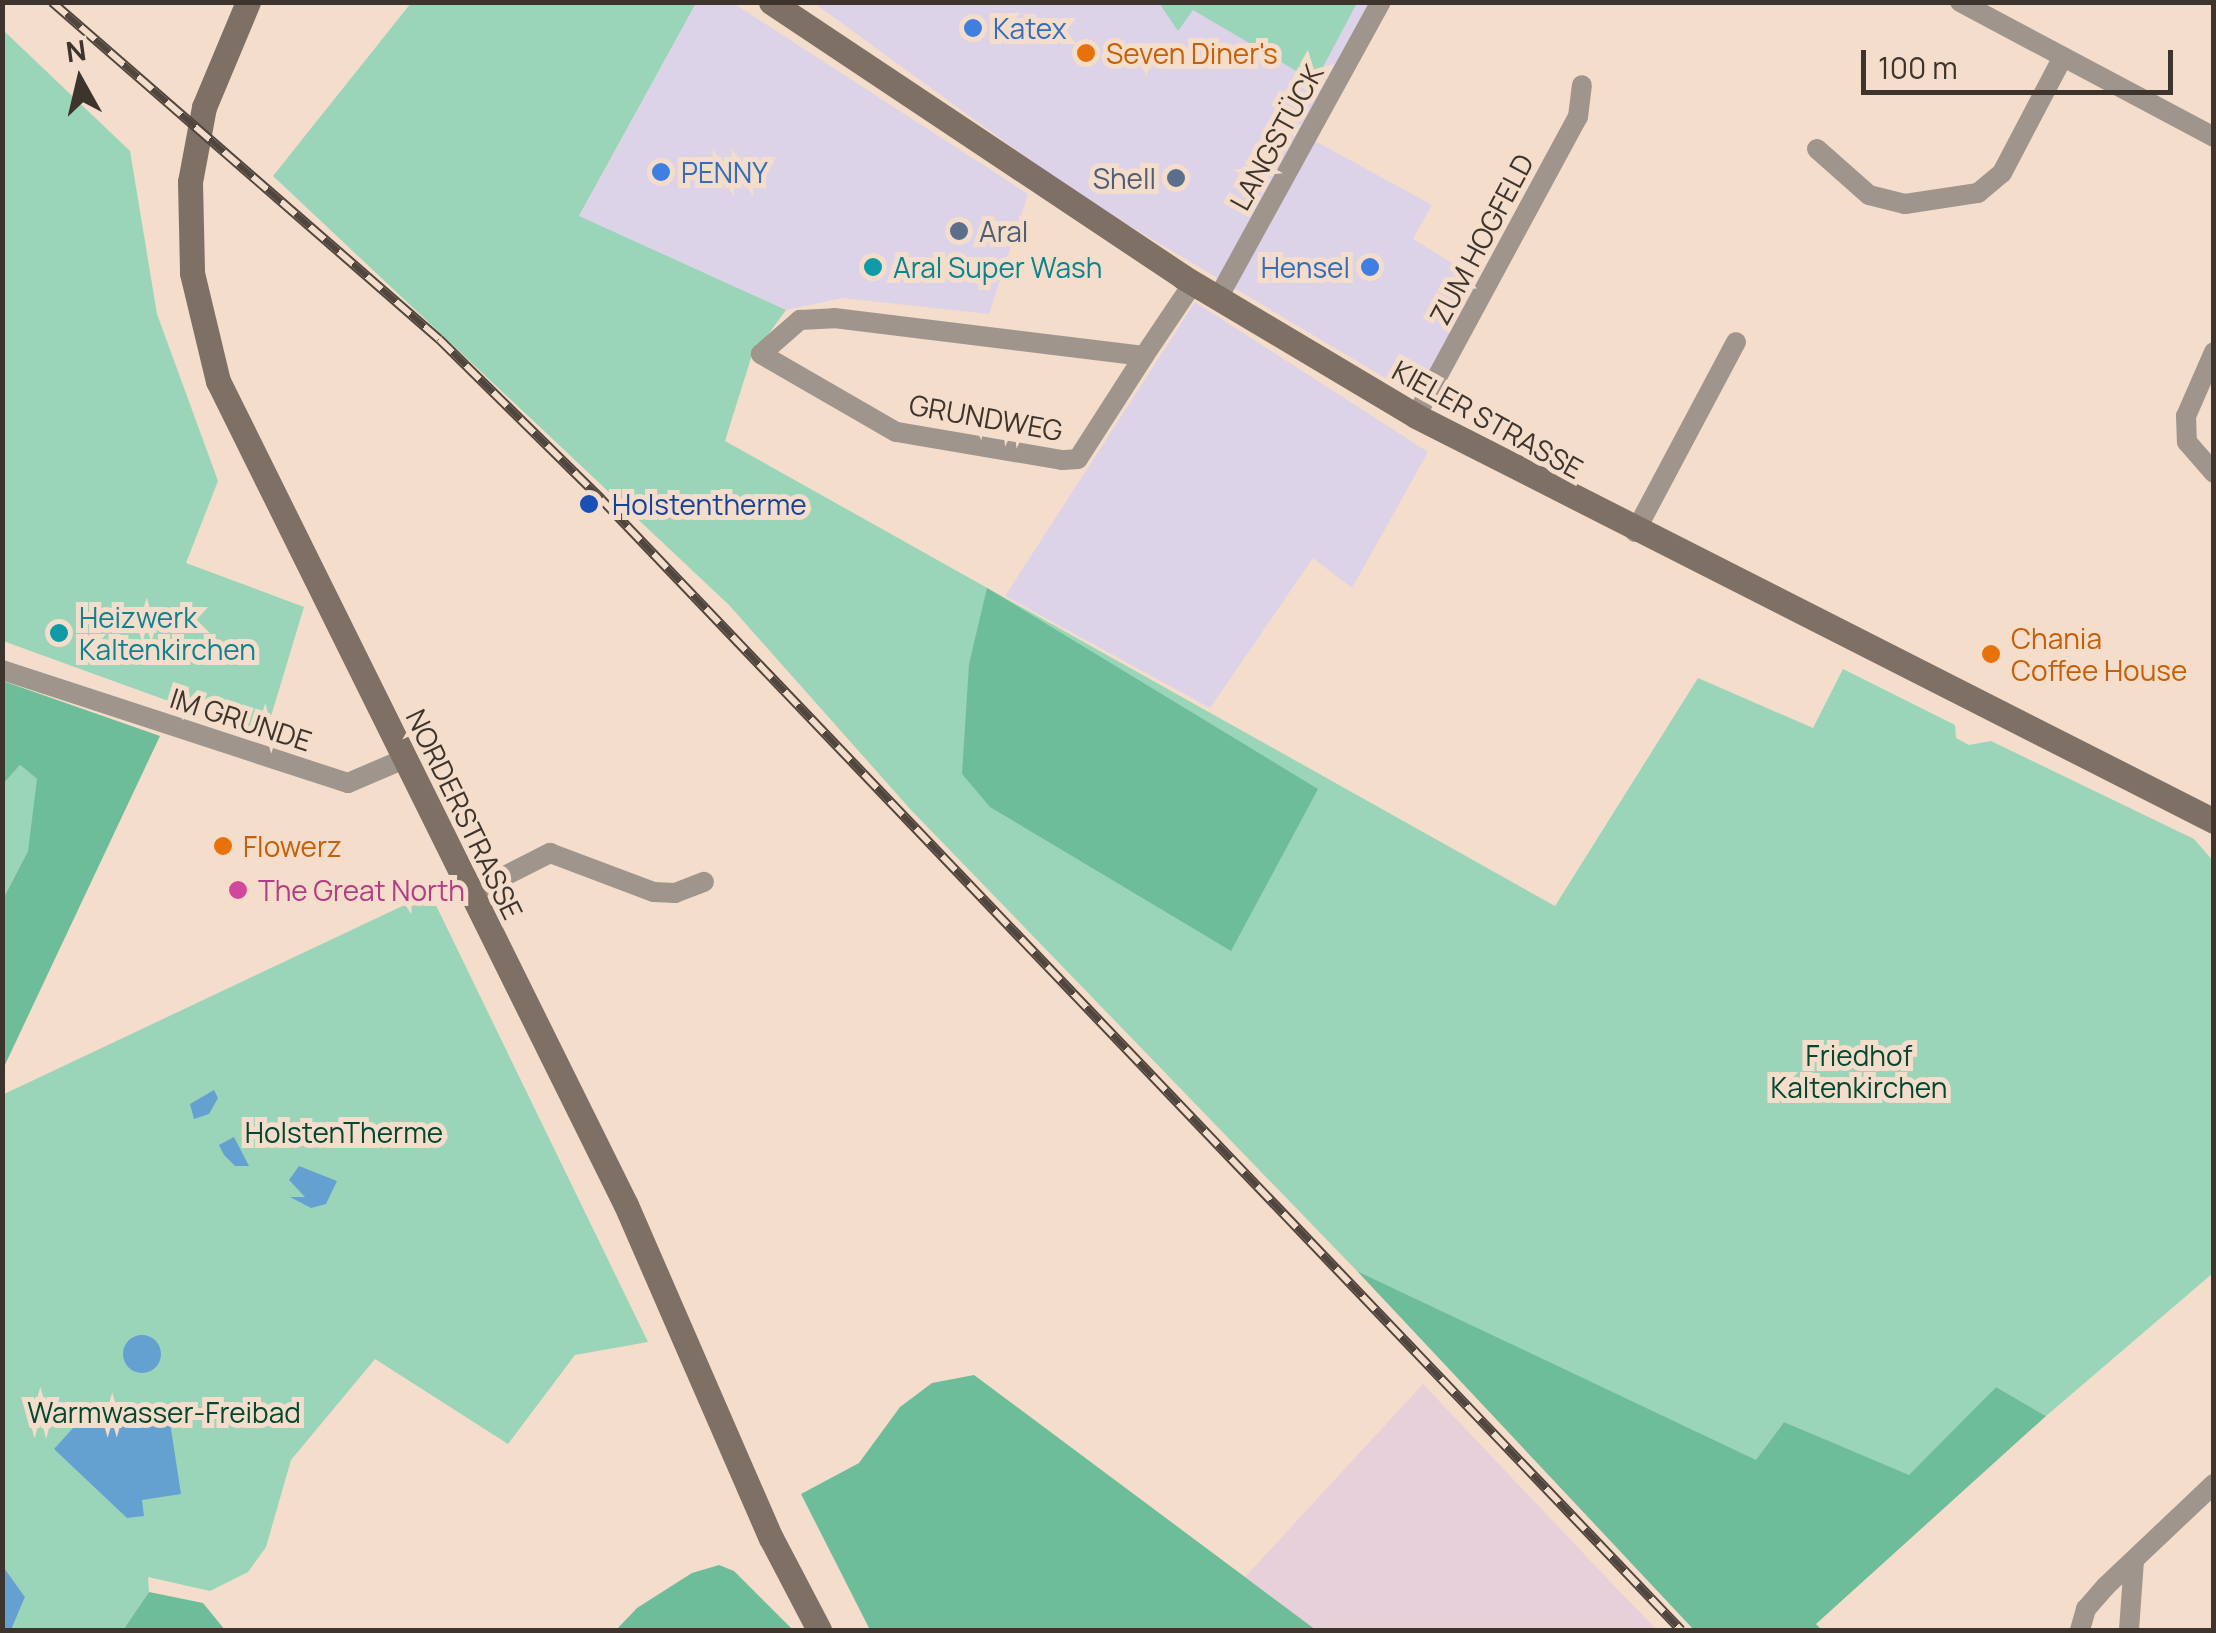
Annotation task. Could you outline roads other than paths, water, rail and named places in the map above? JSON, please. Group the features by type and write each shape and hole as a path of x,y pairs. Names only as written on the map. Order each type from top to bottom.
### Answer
{"main road":[{"name":"NORDERSTRASSE","path":"248,2 216,71 194,148 190,230 197,302 229,408 626,1206 771,1538 819,1630"},
{"name":"KIELER STRASSE","path":"771,2 1194,283 1416,416 1635,532 2214,820"}],"street":[{"name":"LANGSTÜCK","path":"1218,298 1381,2"},
{"path":"1960,2 2214,137"},
{"path":"1817,149 1869,195 1924,203 1978,193 2002,173 2062,57"},
{"name":"ZUM HOGFELD","path":"1416,416 1578,117 1582,84"},
{"name":"GRUNDWEG","path":"1144,356 834,318 800,320 762,354 896,432 1062,460 1078,459 1194,283"},
{"path":"1635,532 1736,342"},
{"path":"2214,352 2186,416 2187,442 2214,473"},
{"name":"IM GRUNDE","path":"2,670 348,783 404,759"},
{"path":"471,893 550,853 654,892 676,893 704,882"},
{"path":"2080,1630 2086,1609 2214,1484"},
{"path":"2129,1630 2134,1561"}],"water":[{"path":"214,1090 218,1098 209,1114 194,1119 190,1104"},
{"path":"234,1137 249,1166 235,1166 224,1155 219,1145"},
{"path":"299,1166 337,1181 326,1204 311,1208 290,1197 305,1197 289,1180"},
{"path":"142,1335 155,1341 161,1354 155,1367 142,1373 129,1367 123,1354 129,1341"},
{"path":"97,1403 101,1426 169,1416 181,1494 142,1500 144,1516 127,1518 54,1449 84,1416 84,1405"},
{"path":"2,1565 25,1597 11,1630 3,1630"}],"railway":[{"path":"52,2 439,339 601,499 1681,1630"}],"place":[{"name":"Katex","path":"973,28"},
{"name":"Seven Diner's","path":"1086,53"},
{"name":"PENNY","path":"661,172"},
{"name":"Shell","path":"1176,178"},
{"name":"Aral","path":"959,231"},
{"name":"Aral Super Wash","path":"873,267"},
{"name":"Hensel","path":"1370,267"},
{"name":"Holstentherme","path":"589,504"},
{"name":"Heizwerk Kaltenkirchen","path":"59,633"},
{"name":"Chania Coffee House","path":"1991,654"},
{"name":"Flowerz","path":"223,846"},
{"name":"The Great North","path":"238,890"}],"park label":[{"name":"Friedhof Kaltenkirchen","path":"1859,1071"},
{"name":"HolstenTherme","path":"344,1132"},
{"name":"Warmwasser-Freibad","path":"164,1412"}]}
